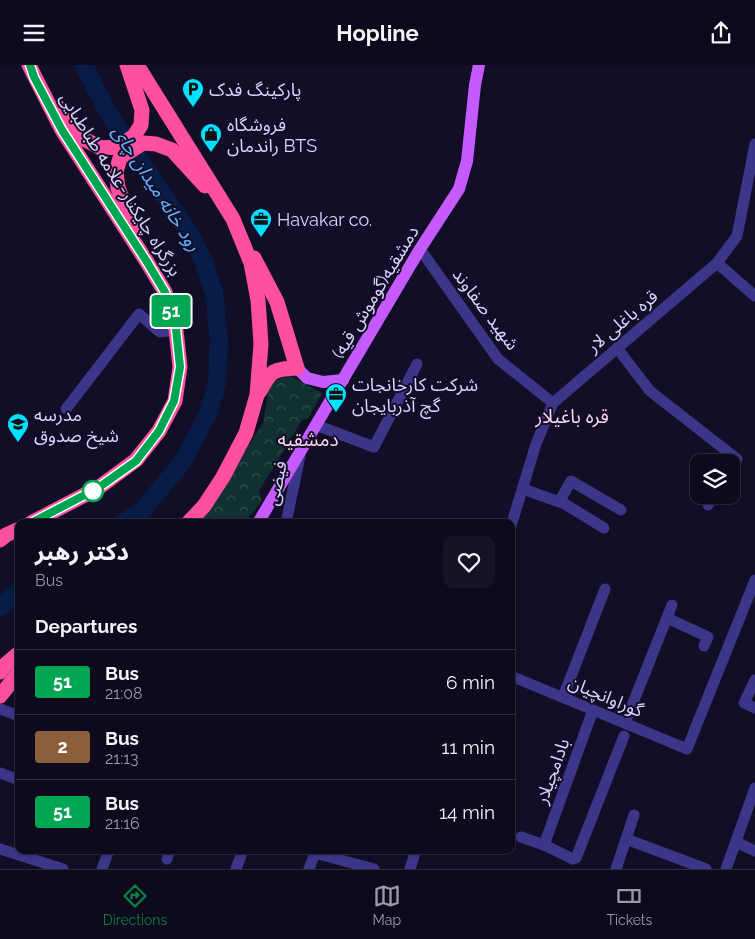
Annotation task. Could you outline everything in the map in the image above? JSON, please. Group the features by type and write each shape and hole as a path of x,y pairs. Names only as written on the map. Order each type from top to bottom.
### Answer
{"highway":[{"path":"32,71 82,138 101,148 117,147 134,136 141,125 142,110 127,65"},
{"path":"137,65 233,219 278,302 297,369 280,369 268,376 257,395"},
{"name":"بزرگراه چایکنار-علامه طباطبایی","path":"32,71 62,130 165,292 176,329 180,367 174,401 159,431 136,461 98,488 39,519"},
{"path":"147,262 118,188 116,172 120,158 143,143 156,144 172,150 233,219 251,263 258,300 262,344 257,395 246,433 223,477 204,506 192,519"},
{"path":"0,541 6,535 15,531"},
{"path":"0,672 15,656"},
{"path":"0,696 15,676"}],"main road":[{"name":"دمشقیه(گوموش قیه)","path":"260,519 420,249 458,189 467,161 479,65"},
{"path":"297,369 308,378 322,381 342,380"}],"street":[{"name":"قره باغلی لار","path":"513,519 536,444 553,403 717,263 737,236 755,144"},
{"name":"شهید صفاوند","path":"420,249 498,359 553,403"},
{"path":"717,263 755,296"},
{"path":"66,409 139,314 160,332 176,329"},
{"path":"617,348 650,391 731,454"},
{"path":"316,425 374,447 417,365"},
{"name":"فیضی","path":"287,519 301,451"},
{"path":"559,502 571,481 621,510"},
{"path":"522,489 565,504 604,528"},
{"name":"گوراوانچیان","path":"515,678 687,749 755,580"},
{"path":"563,697 605,589"},
{"path":"625,723 672,605"},
{"path":"667,618 708,637 704,645"},
{"path":"755,680 744,703 755,708"},
{"path":"0,709 15,714"},
{"name":"بادامچیلار","path":"544,845 593,710"},
{"path":"521,837 544,845 573,859 576,858 624,736"},
{"path":"0,773 15,779"},
{"path":"726,869 755,788"},
{"path":"616,869 634,815"},
{"path":"626,839 706,869"},
{"path":"736,842 755,851"},
{"path":"0,849 15,854"},
{"path":"16,854 63,869"},
{"path":"102,869 108,854"},
{"path":"236,869 242,854"},
{"path":"309,869 315,854"},
{"path":"328,854 374,869"},
{"path":"410,869 415,854"}],"green space":[{"path":"288,375 322,393 308,419 302,420 259,491 262,501 248,519 202,519 263,423 270,383"}],"waterway":[{"name":"رود خانه میدان چای","path":"84,65 110,116 188,231 203,259 214,293 219,340 217,383 209,411 184,460 142,511 129,519"},
{"name":"رود خانه میدان چای","path":"0,607 15,594"}],"bus line":[{"name":"51","path":"30,65 34,77 62,130 165,292 176,329 180,367 174,401 159,431 136,461 98,488 39,519"}],"place":[{"name":"پارکینگ فدک","path":"193,108"},
{"name":"فروشگاه راندمان BTS","path":"211,153"},
{"name":"Havakar co.","path":"261,238"},
{"name":"شرکت کارخانجات گچ آذربایجان","path":"336,413"},
{"name":"مدرسه شیخ صدوق","path":"18,443"}],"district":[{"name":"قره باغیلار","path":"572,416"},
{"name":"دمشقیه","path":"308,439"}]}
